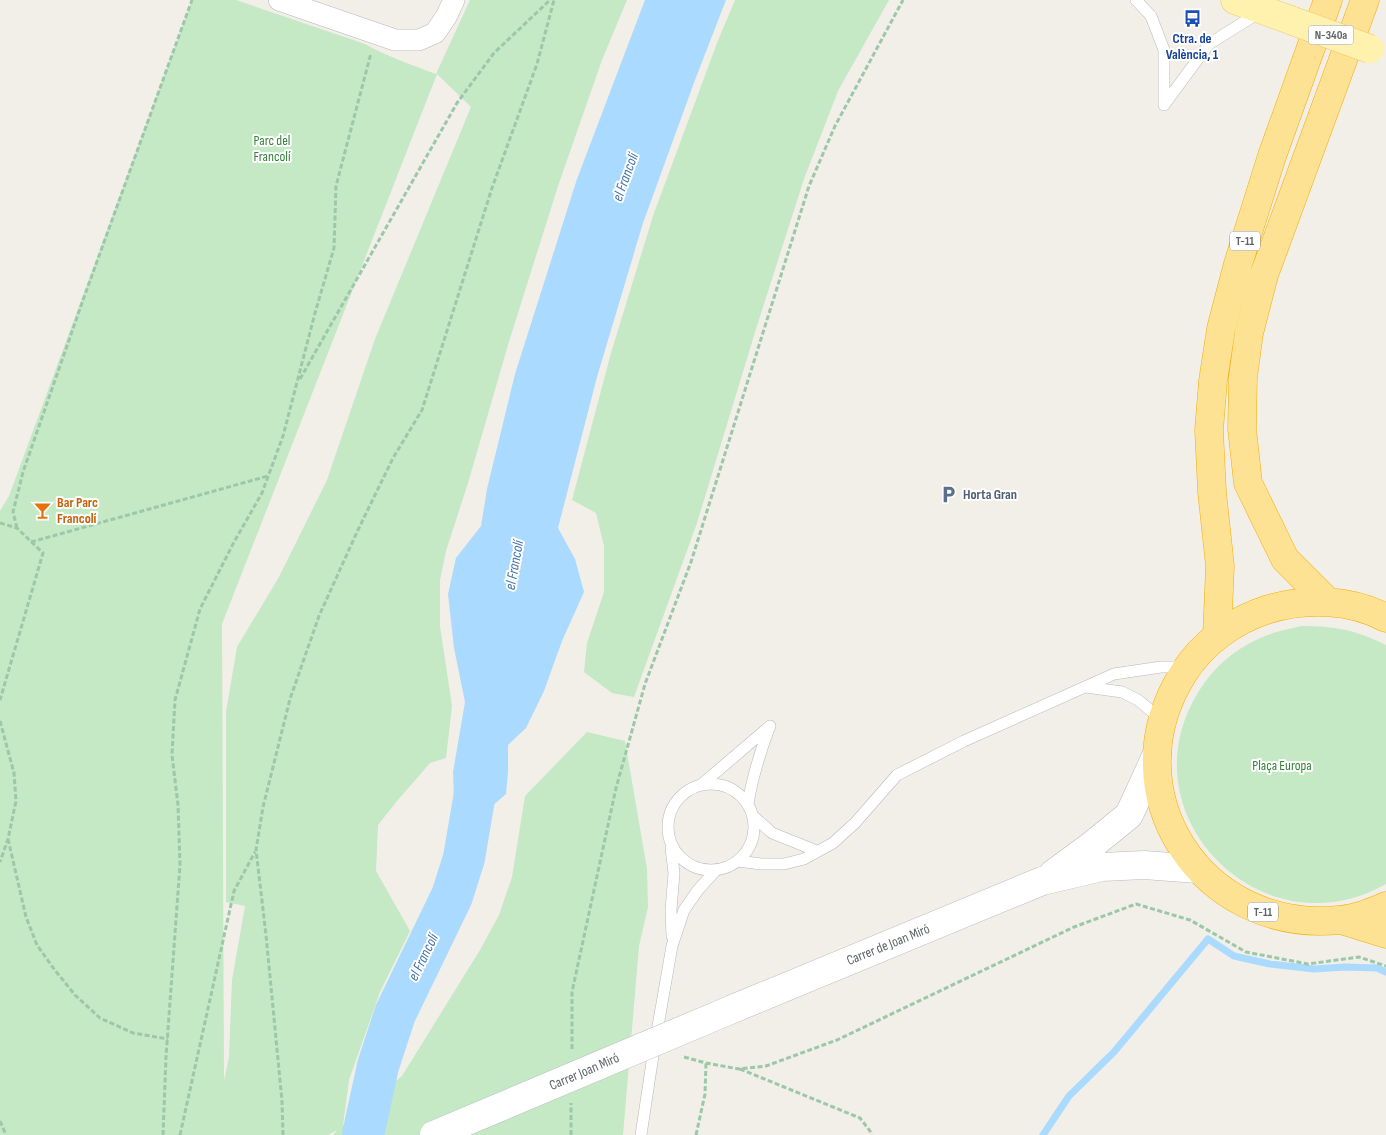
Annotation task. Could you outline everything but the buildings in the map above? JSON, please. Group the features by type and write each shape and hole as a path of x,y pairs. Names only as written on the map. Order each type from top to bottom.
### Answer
{"highway":[{"name":"T-11","path":"1217,636 1220,566 1212,492 1209,430 1212,382 1221,328 1238,264 1272,156 1328,0"},
{"name":"T-11","path":"1328,602 1285,559 1248,483 1242,429 1244,377 1249,333 1264,275 1365,0"},
{"name":"T-11","path":"1386,618 1354,606 1328,602 1304,602 1266,610 1236,623 1217,636 1196,656 1177,684 1168,701 1162,720 1157,754 1158,778 1162,801 1170,824 1181,846 1198,869 1214,884 1237,900 1261,911 1287,919 1314,922 1341,920 1367,914 1386,906"},
{"name":"T-11","path":"1341,920 1386,934"}],"main road":[{"name":"N-340a","path":"1235,0 1378,52"}],"street":[{"path":"279,0 395,40 419,40 435,33 454,0"},
{"name":"Carrer de Joan Miró","path":"735,1008 1042,881 1097,856 1129,815 1157,754"},
{"path":"1097,856 1144,865 1198,869"},
{"name":"Carrer Joan Miró","path":"434,1135 735,1008"}],"lane":[{"path":"1136,0 1151,16 1164,50 1164,105 1209,44 1263,10"},
{"path":"738,861 784,864 804,859 833,843 855,823 897,775 964,741 1114,674 1161,668 1188,667"},
{"path":"1084,686 1122,692 1138,700 1162,720"},
{"path":"671,845 678,856 689,865 702,870 727,868 747,852 752,840 754,827 750,809 751,785 770,726 701,785"},
{"path":"672,946 671,910 674,873 671,845 667,832 668,819 672,807 679,797 689,789 701,785 714,784 727,787 739,794 772,833 817,851"},
{"path":"641,1135 672,946 684,910 698,890 716,870"}],"path":[{"path":"17,528 13,512 23,472 82,300 192,0"},
{"path":"297,384 457,103 494,53 550,0"},
{"path":"283,1135 282,1102 256,850 264,807 293,690 319,616 394,458 422,410 492,188 537,64 554,0"},
{"path":"572,1049 572,992 614,798 645,684 691,562 810,186 835,126 903,0"},
{"path":"163,1135 180,865 178,805 172,755 175,700 200,609 234,542 262,493 283,436 334,248 336,186 377,34"},
{"path":"31,542 268,476"},
{"path":"0,523 17,528 43,553 0,700"},
{"path":"0,721 14,773 16,801 8,839 0,862"},
{"path":"8,839 26,917 37,944 75,995 100,1018 133,1033 168,1038"},
{"path":"180,1135 234,891 256,850"},
{"path":"739,1069 766,1066 837,1040 1074,927 1136,904 1190,920 1246,952 1308,964 1359,957 1386,966"},
{"path":"654,1049 739,1069 860,1118 871,1135"},
{"path":"696,1135 705,1094 706,1062"},
{"path":"571,1097 571,1135"},
{"path":"0,1121 6,1135"}],"green space":[{"name":"Parc del Francolí","path":"192,0 236,0 365,44 391,57 436,74 470,0 627,0 602,60 558,186 446,551 440,580 440,626 452,706 446,758 430,763 378,825 376,871 410,931 380,992 349,1080 343,1125 402,1076 480,950 499,915 512,877 525,796 587,732 625,741 647,869 648,907 639,946 623,1135 333,1135 337,1130 328,1135 0,1135 0,511 9,496","holes":["437,74 471,107 375,339 327,480 279,577 237,647 226,712 226,902 245,906 232,980 229,1057 224,1081 222,624"]},
{"path":"735,0 889,0 838,91 804,179 697,523 634,697 612,693 584,672 587,643 604,592 604,546 596,513 572,500 611,353 653,216 717,43"},
{"name":"Plaça Europa","path":"1301,626 1345,630 1386,645 1386,884 1339,901 1293,901 1252,886 1217,860 1191,824 1178,783 1180,737 1199,691 1211,675 1232,654 1249,643 1279,631"}],"water":[{"path":"645,0 726,0 643,223 597,377 558,528 575,559 584,592 562,641 544,691 526,728 508,745 506,794 491,807 454,800 453,772 465,702 454,648 448,594 456,558 481,526 487,489 515,374 577,179"}],"waterway":[{"name":"el Francolí","path":"363,1135 378,1066 395,1014 452,896 464,858 483,746"},
{"path":"1043,1135 1069,1096 1114,1052 1208,939 1234,956 1270,964 1314,969 1345,967 1377,968 1386,972"}],"place":[{"name":"Ctra. de València, 1","path":"1192,18"},
{"name":"Horta Gran","path":"949,494"},
{"name":"Bar Parc Francolí","path":"43,510"}]}
